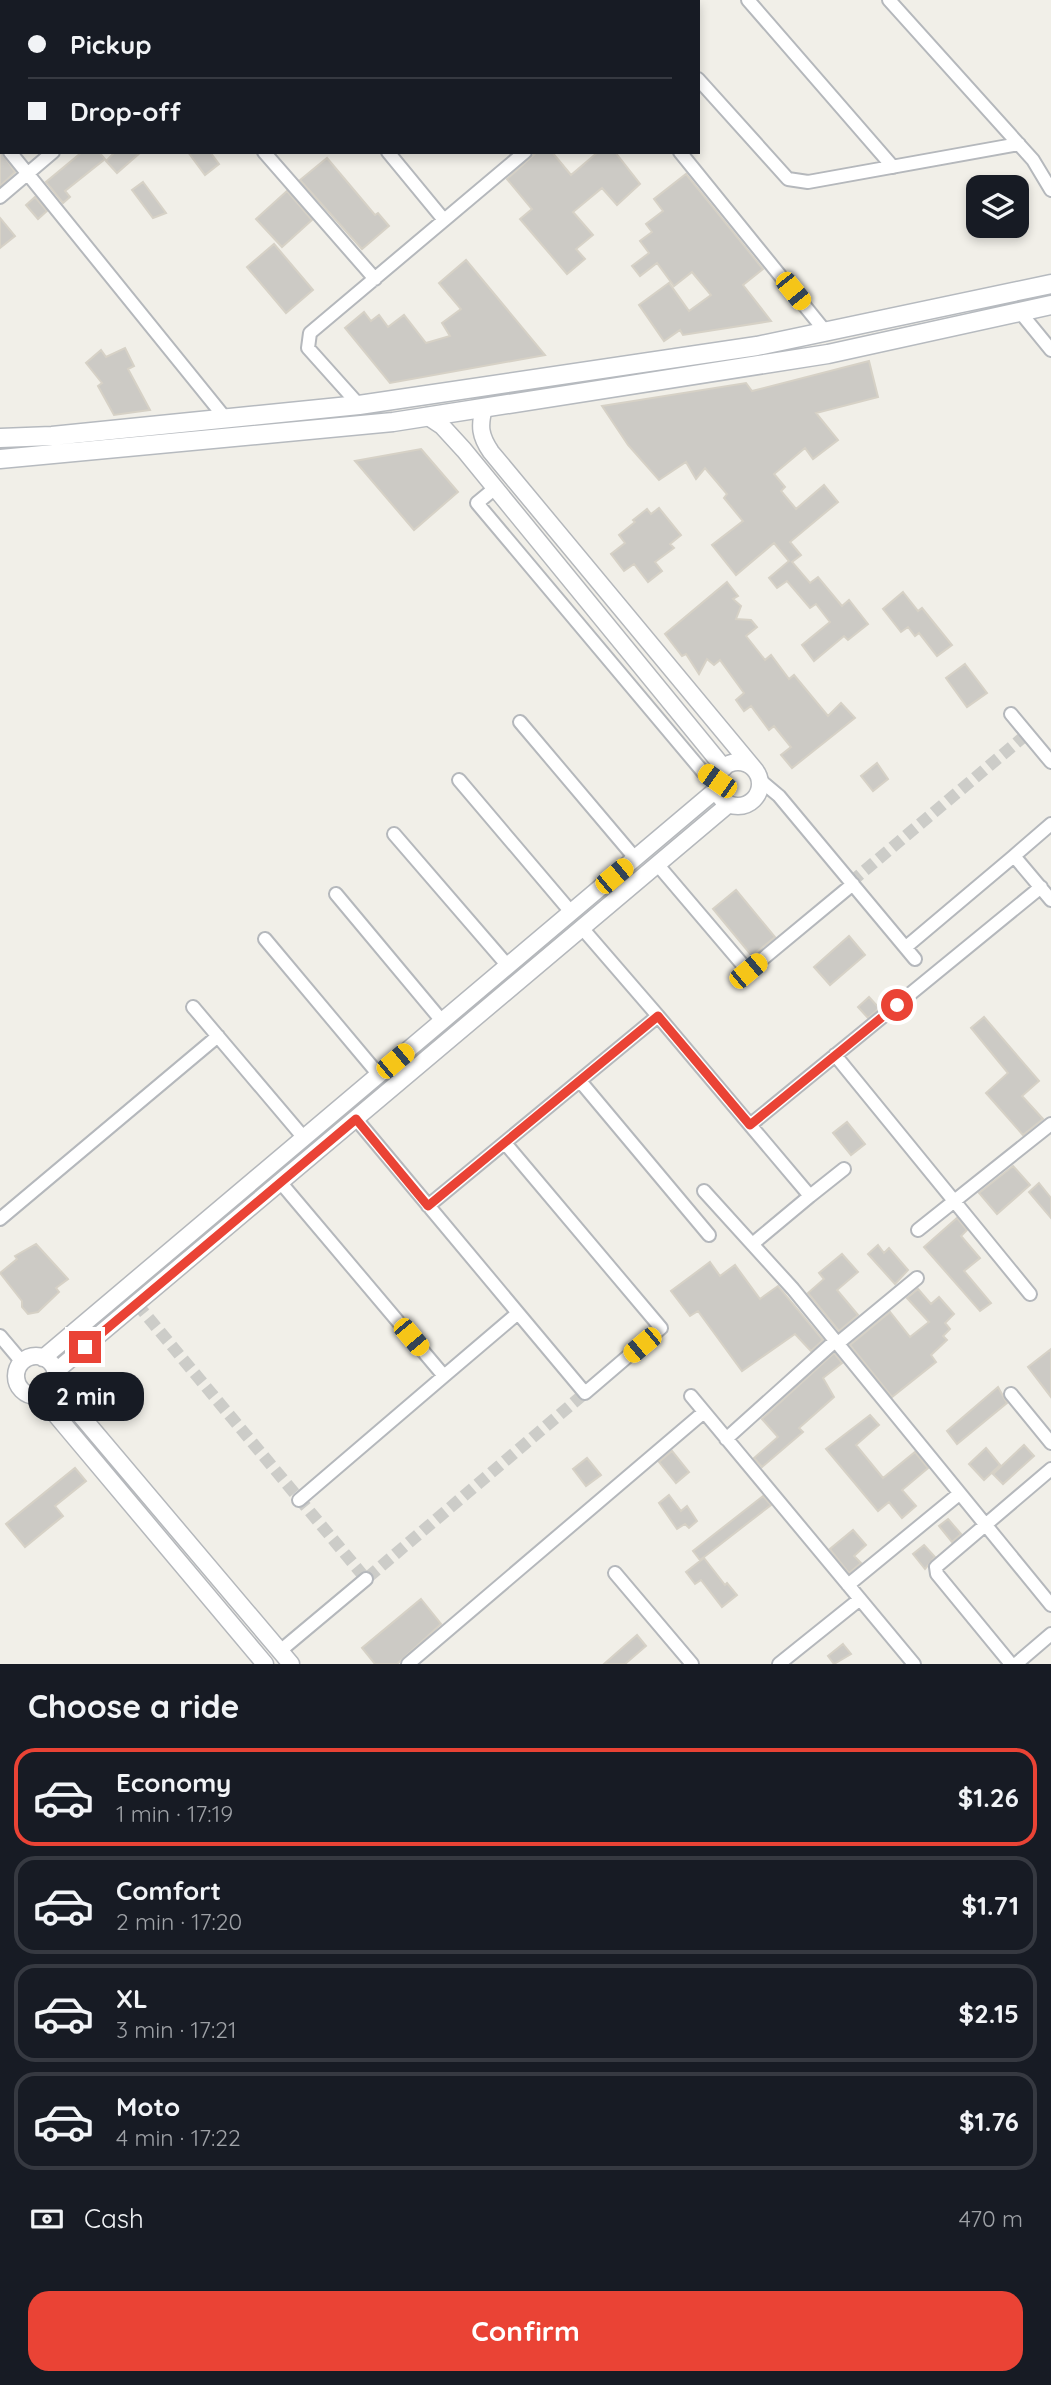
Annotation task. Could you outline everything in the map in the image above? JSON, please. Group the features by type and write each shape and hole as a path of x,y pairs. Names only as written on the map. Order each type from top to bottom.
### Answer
{"main road":[{"path":"0,438 146,428 359,405 757,345 1051,284"},
{"path":"0,459 150,446 484,408 828,354 1051,305"},
{"path":"550,375 562,396"},
{"path":"146,428 150,446"}],"street":[{"path":"748,0 893,167"},
{"path":"889,0 1019,145 1051,190"},
{"path":"700,81 788,178 808,182 1019,145"},
{"path":"12,154 226,419"},
{"path":"0,197 51,154"},
{"path":"266,154 374,279"},
{"path":"390,154 444,220"},
{"path":"359,405 308,348 310,333 520,154"},
{"path":"682,154 825,331"},
{"path":"1020,312 1051,350"},
{"path":"484,408 479,424 481,438 491,452 758,775 779,796 915,958"},
{"path":"426,416 450,434 494,489 719,779 729,804"},
{"path":"494,489 477,503 703,772 719,779"},
{"path":"1011,714 1051,762"},
{"path":"520,722 635,858"},
{"path":"366,1579 282,1656 261,1659 40,1396 28,1395 19,1387 16,1370 29,1357 43,1358 635,858 740,762 758,775"},
{"path":"40,1396 55,1379 281,1183 657,864 729,804 748,804 756,798 758,775"},
{"path":"459,780 571,912"},
{"path":"905,947 1051,824"},
{"path":"394,834 508,966"},
{"path":"1014,856 1051,900"},
{"path":"657,864 748,971 853,884"},
{"path":"750,1125 1041,887"},
{"path":"336,894 442,1021"},
{"path":"582,928 810,1196"},
{"path":"265,939 379,1075"},
{"path":"193,1007 304,1138"},
{"path":"428,1206 658,1016"},
{"path":"0,1219 218,1035"},
{"path":"835,1055 1031,1294"},
{"path":"580,1081 709,1235"},
{"path":"356,1119 585,1393 666,1324 505,1143"},
{"path":"918,1230 1051,1124"},
{"path":"756,1241 844,1169"},
{"path":"281,1183 444,1376"},
{"path":"704,1191 836,1342 1051,1605"},
{"path":"726,1439 836,1342 917,1278"},
{"path":"299,1500 518,1313"},
{"path":"0,1336 22,1362"},
{"path":"43,1358 55,1379 282,1656"},
{"path":"1010,1394 1051,1443"},
{"path":"691,1396 915,1664"},
{"path":"408,1664 704,1412"},
{"path":"1051,1469 936,1571 1014,1664 1051,1634"},
{"path":"848,1585 958,1494"},
{"path":"615,1573 692,1664"},
{"path":"779,1664 860,1599"}],"building":[{"path":"0,154 3,154 15,172 0,186"},
{"path":"80,154 101,154 105,159 65,191 70,197 63,203 46,182"},
{"path":"113,154 139,154 117,173 106,161"},
{"path":"189,154 212,154 219,164 205,175"},
{"path":"535,154 554,154 571,175 596,154 617,154 640,184 617,205 602,188 573,212 593,235 576,249 585,259 567,274 520,219 532,209 507,179"},
{"path":"327,158 375,215 378,213 389,226 362,249 300,180"},
{"path":"686,174 763,269 743,285 771,321 683,335 680,330 664,341 639,305 669,283 689,311 711,295 692,272 674,286 657,263 640,276 632,266 649,253 640,241 652,232 646,224 663,211 654,199"},
{"path":"143,182 166,213 153,218 132,190"},
{"path":"287,191 312,220 282,247 256,219"},
{"path":"35,197 47,211 38,219 26,205"},
{"path":"0,218 15,236 0,248"},
{"path":"274,244 313,290 286,313 247,267"},
{"path":"466,260 545,355 390,383 345,328 364,312 371,321 379,315 388,327 404,315 426,343 450,336 442,323 461,309 439,283"},
{"path":"125,348 134,366 128,369 150,410 114,415 98,386 102,383 86,363 101,350 106,357"},
{"path":"869,361 878,397 816,413 838,440 813,459 805,448 774,474 785,487 781,491 796,509 824,485 838,502 790,542 801,555 792,562 810,583 818,577 842,606 849,600 868,624 848,640 844,636 814,661 802,645 830,622 816,604 810,608 787,581 777,588 769,578 789,561 774,543 736,575 712,545 743,521 724,498 727,494 705,468 696,479 686,462 659,480 628,445 602,406 746,383 752,391"},
{"path":"421,449 458,492 414,530 355,461"},
{"path":"659,508 681,535 670,544 674,548 655,562 662,571 648,582 634,564 624,571 611,554 625,543 619,535 635,522 633,520 647,509 651,514"},
{"path":"727,582 738,596 733,599 741,606 736,619 751,620 757,627 746,636 765,660 771,655 789,679 794,675 828,716 841,703 855,718 792,768 781,755 791,747 774,726 769,730 751,706 744,711 736,700 744,693 720,660 714,665 707,659 699,674 686,654 682,656 665,634"},
{"path":"903,592 918,611 922,608 952,645 937,656 919,633 915,636 908,627 901,632 883,609"},
{"path":"965,664 987,693 967,707 946,678"},
{"path":"877,763 888,779 873,791 861,776"},
{"path":"736,890 775,937 752,956 713,909"},
{"path":"849,936 865,955 830,985 814,967"},
{"path":"869,997 879,1008 868,1018 858,1007"},
{"path":"984,1017 1039,1081 1022,1096 1043,1119 1023,1135 986,1093 1008,1073 971,1028"},
{"path":"847,1122 865,1144 851,1155 833,1133"},
{"path":"1013,1166 1030,1185 997,1214 979,1193"},
{"path":"1039,1183 1051,1198 1051,1218 1029,1192"},
{"path":"957,1218 967,1230 961,1236 980,1258 964,1271 991,1303 980,1311 924,1247"},
{"path":"36,1244 68,1279 56,1288 59,1292 38,1312 28,1314 22,1307 22,1301 0,1273 17,1259 15,1256"},
{"path":"878,1245 884,1253 889,1248 908,1270 895,1284 868,1254"},
{"path":"842,1254 858,1272 837,1290 858,1315 839,1331 808,1293 824,1279 819,1273"},
{"path":"710,1262 720,1276 735,1265 760,1299 778,1286 823,1340 811,1351 795,1334 742,1371 698,1311 690,1316 671,1291"},
{"path":"918,1289 931,1304 939,1297 954,1314 945,1323 950,1329 943,1336 947,1340 931,1355 936,1362 892,1397 850,1345 890,1312 910,1337 929,1322 907,1298"},
{"path":"1051,1349 1051,1397 1028,1367"},
{"path":"834,1353 842,1363 823,1378 834,1397 799,1428 803,1432 762,1467 754,1458 778,1437 762,1419"},
{"path":"998,1387 1007,1403 957,1444 947,1431"},
{"path":"870,1415 879,1425 856,1445 883,1478 915,1452 928,1468 902,1490 916,1506 902,1518 889,1502 878,1511 826,1449"},
{"path":"1024,1445 1034,1456 1003,1484 993,1474"},
{"path":"986,1448 1000,1465 984,1480 969,1464"},
{"path":"672,1451 689,1472 676,1483 659,1462"},
{"path":"587,1458 601,1475 586,1486 573,1469"},
{"path":"75,1468 86,1481 55,1506 63,1516 25,1547 6,1524"},
{"path":"669,1495 681,1511 687,1506 697,1521 689,1528 685,1524 677,1529 659,1503"},
{"path":"763,1496 771,1505 700,1560 693,1551"},
{"path":"948,1519 961,1534 952,1542 939,1526"},
{"path":"853,1530 866,1545 854,1556 861,1563 849,1573 830,1549"},
{"path":"924,1545 935,1557 925,1569 913,1554"},
{"path":"704,1558 725,1585 727,1583 737,1595 722,1607 701,1580 695,1584 686,1572"},
{"path":"421,1599 441,1624 397,1664 375,1664 362,1648"},
{"path":"637,1635 646,1646 625,1664 604,1664"},
{"path":"843,1644 851,1654 834,1664 828,1656"}],"tunnel":[{"path":"851,882 1027,734"},
{"path":"137,1304 366,1579 585,1393"}],"route":[{"path":"85,1347 356,1119 428,1206 658,1016 750,1125 897,1005"}]}
